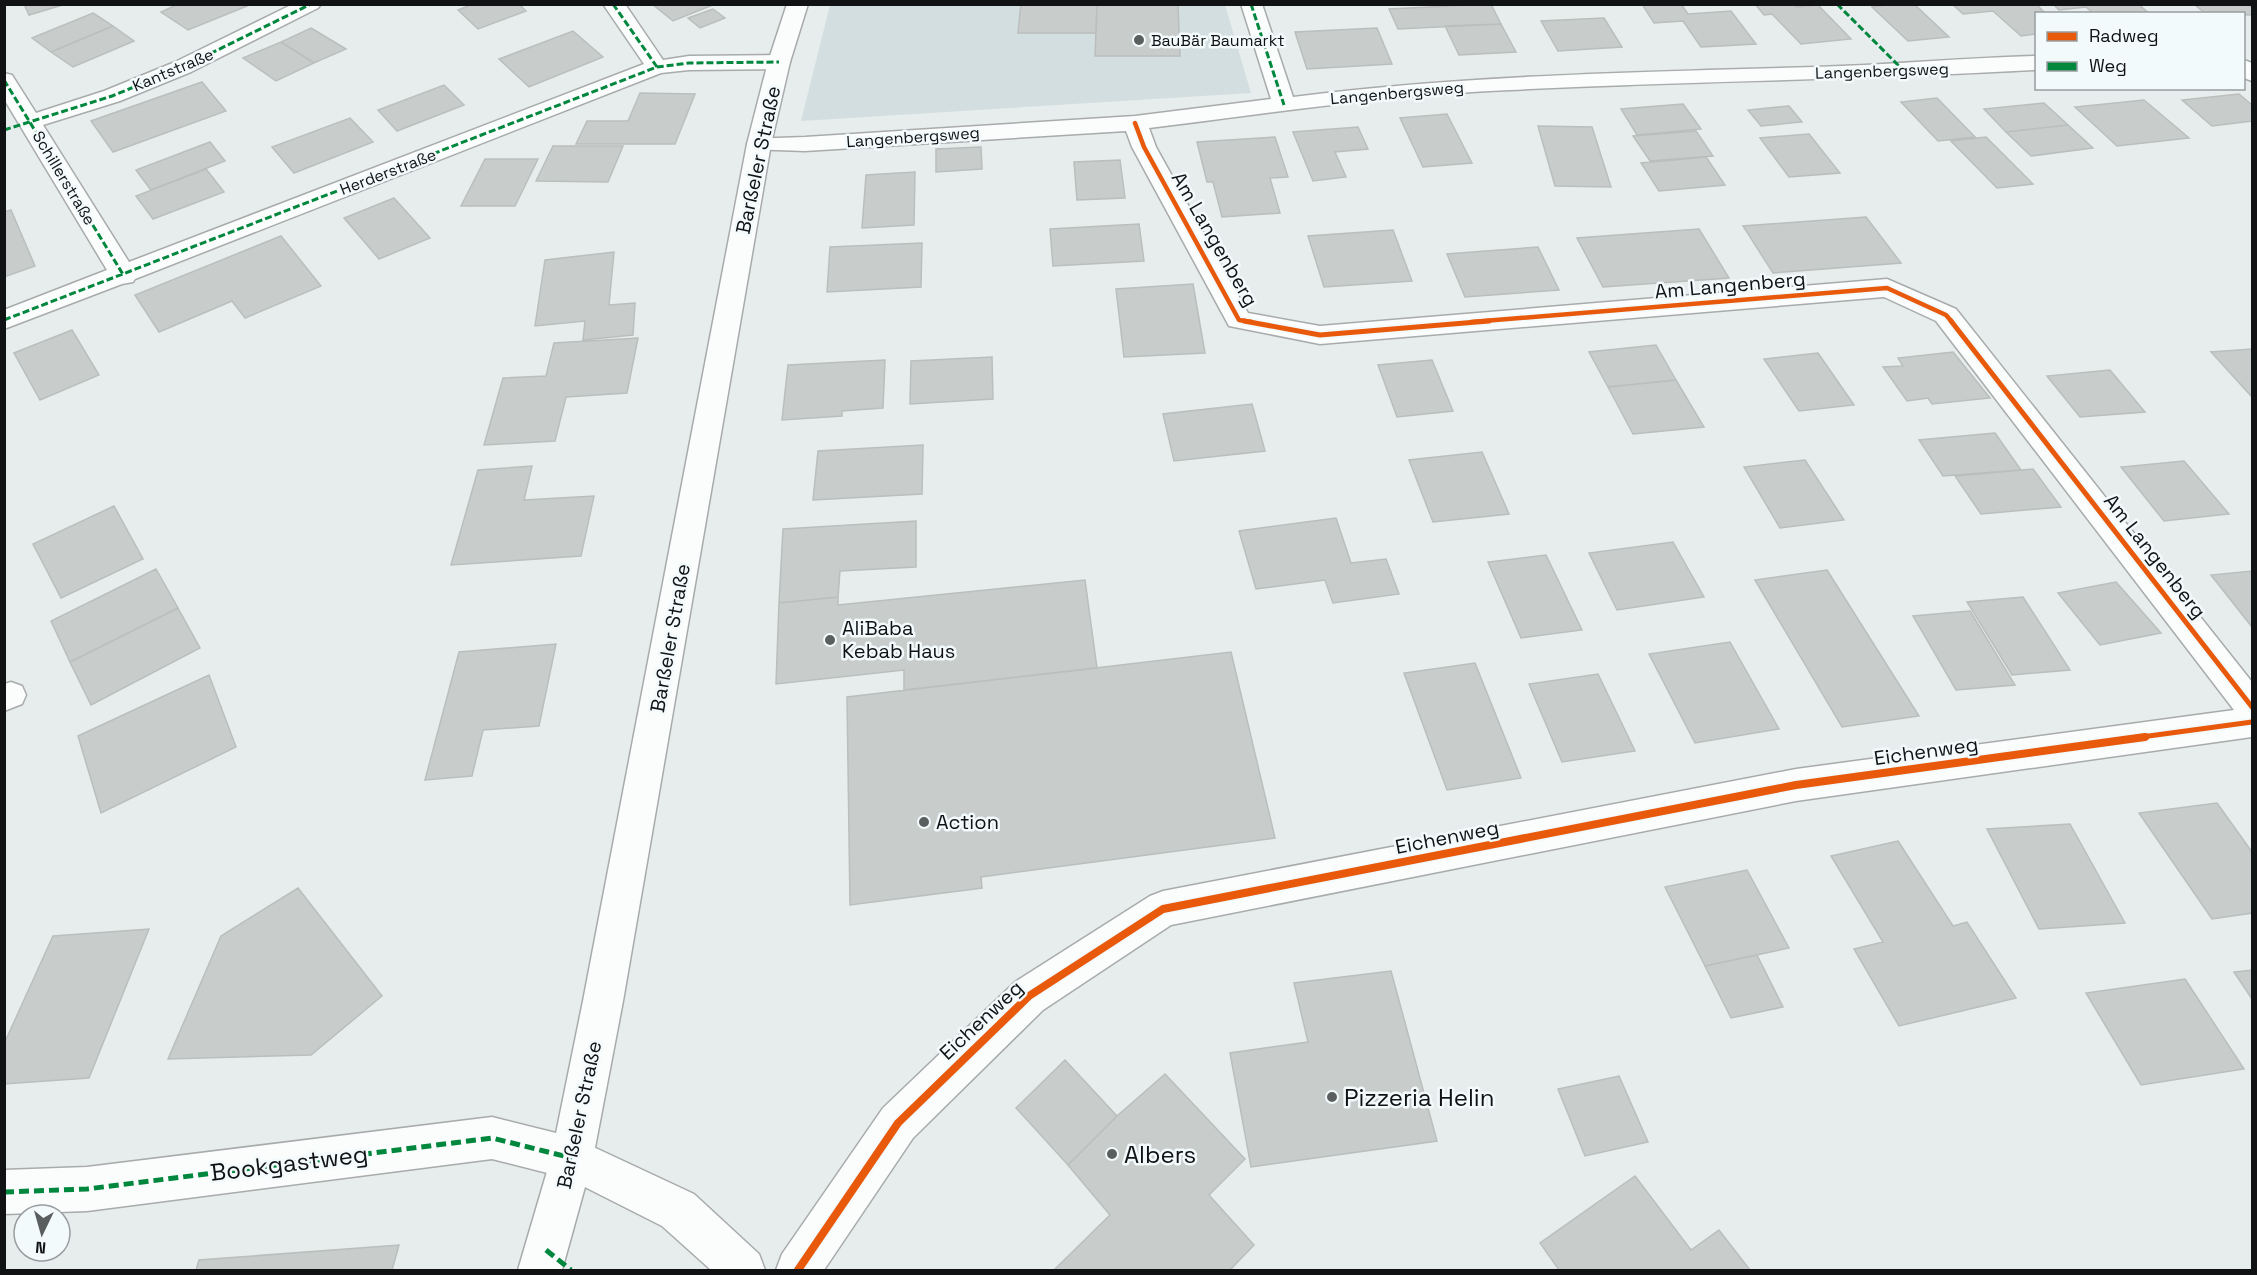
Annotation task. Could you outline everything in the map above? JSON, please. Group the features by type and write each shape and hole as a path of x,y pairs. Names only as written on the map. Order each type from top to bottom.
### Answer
{"street":[{"name":"Kantstraße","path":"30,122 112,96 183,67 311,4"},
{"path":"613,4 657,67"},
{"name":"Barßeler Straße","path":"540,1270 572,1158 657,711 759,144 779,62 798,4"},
{"path":"1251,4 1284,105"},
{"name":"Herderstraße","path":"4,320 124,276 657,67 690,63 779,62"},
{"name":"Langenbergsweg","path":"759,144 806,144 1135,123 1361,95 1508,83 1904,71 2035,63"},
{"name":"Schillerstraße","path":"4,80 124,276"},
{"name":"Am Langenberg","path":"1135,123 1144,147 1239,320 1320,335 1887,288 1946,315 2253,706"},
{"name":"Eichenweg","path":"798,1270 898,1123 1029,996 1163,909 1796,785 2253,722"},
{"name":"Bookgastweg","path":"4,1192 87,1189 492,1138 572,1158 678,1210 743,1270"}],"shaded area":[{"path":"830,5 1225,5 1251,93 801,121"}],"building":[{"path":"24,4 66,4 29,15"},
{"path":"178,4 246,4 247,6 188,30 161,12"},
{"path":"473,4 519,4 526,11 478,29 458,10"},
{"path":"652,4 715,4 673,21"},
{"path":"1021,4 1097,4 1096,33 1018,33"},
{"path":"1097,4 1178,4 1180,56 1095,56"},
{"path":"1491,4 1501,24 1398,29 1389,9"},
{"path":"1642,4 1681,4 1688,14 1731,11 1756,44 1701,47 1683,21 1654,23"},
{"path":"1755,4 1794,4 1796,7 1818,5 1851,39 1801,44 1772,14 1764,15"},
{"path":"1914,4 1949,37 1908,41 1872,7"},
{"path":"1952,4 2036,4 2044,12 2035,12 2035,34 2021,36 1993,11 1963,14"},
{"path":"2053,4 2138,4 2148,12 2092,12 2086,7 2059,10"},
{"path":"2194,4 2247,4 2252,8 2252,15 2245,15 2245,12 2204,12"},
{"path":"713,9 725,18 700,28 688,18"},
{"path":"93,13 113,26 51,52 32,38"},
{"path":"1604,18 1622,47 1558,51 1541,21"},
{"path":"1501,24 1516,52 1459,55 1445,26"},
{"path":"113,26 134,41 73,67 51,52"},
{"path":"311,28 346,49 314,63 281,42"},
{"path":"1377,28 1392,64 1307,69 1295,32"},
{"path":"573,31 603,57 529,87 499,59"},
{"path":"281,42 314,63 276,81 243,58"},
{"path":"202,82 226,111 113,152 91,121"},
{"path":"444,85 464,105 397,131 378,110"},
{"path":"640,93 695,94 675,144 576,144 587,121 628,121"},
{"path":"2239,94 2252,105 2252,121 2212,126 2182,100"},
{"path":"1937,98 1975,137 1938,141 1901,102"},
{"path":"2144,100 2189,138 2117,146 2075,107"},
{"path":"2044,103 2068,125 2006,132 1984,109"},
{"path":"1683,104 1701,129 1637,135 1621,109"},
{"path":"1789,106 1802,122 1761,126 1748,110"},
{"path":"1447,114 1472,163 1423,167 1400,118"},
{"path":"350,118 373,142 294,173 272,147"},
{"path":"2068,125 2093,148 2031,156 2006,132"},
{"path":"1538,126 1592,127 1611,187 1555,186"},
{"path":"1358,127 1368,149 1335,152 1346,177 1313,181 1293,132"},
{"path":"1696,131 1713,156 1650,161 1633,136"},
{"path":"1809,134 1840,173 1789,177 1760,138"},
{"path":"1275,137 1288,177 1270,178 1280,213 1222,217 1213,182 1207,182 1197,142"},
{"path":"1986,137 2033,184 1997,188 1951,141"},
{"path":"210,142 225,161 151,190 136,170"},
{"path":"553,146 623,146 608,182 536,181"},
{"path":"981,147 982,169 936,172 936,149"},
{"path":"1706,157 1725,185 1659,191 1641,163"},
{"path":"485,159 538,159 515,206 461,206"},
{"path":"1120,160 1125,198 1077,200 1074,162"},
{"path":"206,169 224,192 153,219 136,196"},
{"path":"915,172 914,225 862,228 866,175"},
{"path":"394,198 430,238 379,259 344,218"},
{"path":"11,210 35,266 4,277 4,212"},
{"path":"1866,217 1901,263 1773,273 1743,226"},
{"path":"1139,224 1144,261 1053,266 1050,229"},
{"path":"1699,229 1729,278 1603,287 1577,238"},
{"path":"1393,230 1412,281 1324,287 1308,236"},
{"path":"281,236 321,286 245,318 232,301 159,332 135,295"},
{"path":"922,243 921,287 827,292 830,247"},
{"path":"1538,247 1559,290 1465,297 1447,254"},
{"path":"614,252 609,305 635,303 633,335 583,340 585,321 535,326 545,260"},
{"path":"1193,284 1205,353 1124,357 1116,289"},
{"path":"72,330 99,375 40,400 14,353"},
{"path":"638,338 627,393 566,397 555,441 484,445 503,378 546,376 554,343"},
{"path":"1656,345 1676,380 1608,387 1589,352"},
{"path":"2252,349 2252,397 2211,352"},
{"path":"1953,352 1990,398 1932,404 1928,398 1907,401 1883,367 1903,366 1898,358"},
{"path":"1818,353 1854,405 1799,411 1764,359"},
{"path":"992,357 993,399 910,404 911,361"},
{"path":"885,360 883,408 842,411 842,416 782,420 788,365"},
{"path":"1432,360 1453,411 1397,417 1378,365"},
{"path":"2110,370 2145,412 2080,417 2047,376"},
{"path":"1676,380 1704,427 1633,434 1608,387"},
{"path":"1252,404 1265,451 1174,461 1163,414"},
{"path":"1995,433 2021,470 1943,476 1919,440"},
{"path":"923,445 922,494 813,500 818,451"},
{"path":"1482,452 1509,514 1433,522 1409,460"},
{"path":"1805,460 1844,520 1780,528 1744,467"},
{"path":"2184,461 2229,514 2164,521 2121,467"},
{"path":"532,466 524,500 594,496 581,556 451,565 478,470"},
{"path":"2033,469 2061,507 1981,514 1955,476"},
{"path":"114,506 143,559 61,598 33,544"},
{"path":"1336,518 1351,563 1386,559 1399,594 1333,603 1325,580 1256,589 1239,531"},
{"path":"916,521 916,567 840,571 838,597 779,603 783,529"},
{"path":"1673,542 1704,597 1617,610 1589,553"},
{"path":"1546,555 1582,630 1521,638 1488,562"},
{"path":"156,569 178,608 70,662 51,621"},
{"path":"1827,570 1919,716 1842,727 1755,580"},
{"path":"2252,571 2252,627 2211,575"},
{"path":"1085,580 1097,668 904,690 904,670 776,684 779,603 838,597 838,605"},
{"path":"2116,582 2161,633 2100,645 2058,593"},
{"path":"2023,597 2070,670 2012,675 1967,602"},
{"path":"178,608 200,648 91,705 70,662"},
{"path":"1970,611 2015,685 1956,690 1913,616"},
{"path":"1730,642 1779,729 1695,743 1649,654"},
{"path":"556,644 539,726 483,730 472,776 425,780 459,652"},
{"path":"1231,652 1275,838 981,877 982,888 850,905 847,697"},
{"path":"1475,663 1521,778 1447,790 1404,673"},
{"path":"1598,674 1635,751 1562,762 1529,684"},
{"path":"209,675 236,747 101,813 78,736"},
{"path":"2217,803 2252,852 2252,913 2212,919 2139,813"},
{"path":"2070,824 2125,923 2039,929 1987,829"},
{"path":"1898,841 1953,926 1967,922 2016,998 1899,1026 1854,949 1883,942 1831,856"},
{"path":"1747,870 1789,948 1705,966 1665,887"},
{"path":"298,888 382,996 311,1055 168,1059 221,936"},
{"path":"149,929 89,1078 4,1084 4,1044 53,936"},
{"path":"1757,955 1783,1007 1731,1018 1705,966"},
{"path":"2252,970 2252,999 2234,972"},
{"name":"Pizzeria Helin","path":"1391,971 1437,1141 1251,1167 1230,1053 1308,1042 1294,983"},
{"path":"2185,979 2244,1069 2141,1085 2086,993"},
{"path":"1065,1060 1117,1116 1068,1165 1016,1108"},
{"path":"1165,1074 1245,1159 1209,1195 1254,1245 1230,1270 1054,1270 1110,1215 1068,1165 1117,1116"},
{"path":"1619,1076 1648,1142 1585,1156 1558,1089"},
{"path":"1635,1176 1691,1250 1719,1230 1750,1270 1559,1270 1540,1243"},
{"path":"399,1245 392,1270 196,1270 199,1260"}],"marked path":[{"path":"4,130 112,96 183,67 311,4"},
{"path":"613,4 657,67"},
{"path":"1251,4 1284,105"},
{"path":"1837,4 1904,71"},
{"path":"4,320 657,67 689,63 779,62"},
{"path":"4,80 124,276"},
{"path":"4,1192 87,1189 492,1138 572,1158"},
{"path":"546,1250 571,1270"}],"cycle path":[{"path":"1135,123 1144,147 1239,320 1320,335 1887,288 1946,315 2252,707"},
{"path":"798,1270 898,1123 1029,996 1163,909 1796,785 2252,722"}],"place":[{"name":"BauBär Baumarkt","path":"1139,40"},
{"name":"AliBaba Kebab Haus","path":"830,640"},
{"name":"Action","path":"924,822"},
{"name":"Pizzeria Helin","path":"1332,1097"},
{"name":"Albers","path":"1112,1154"}]}
